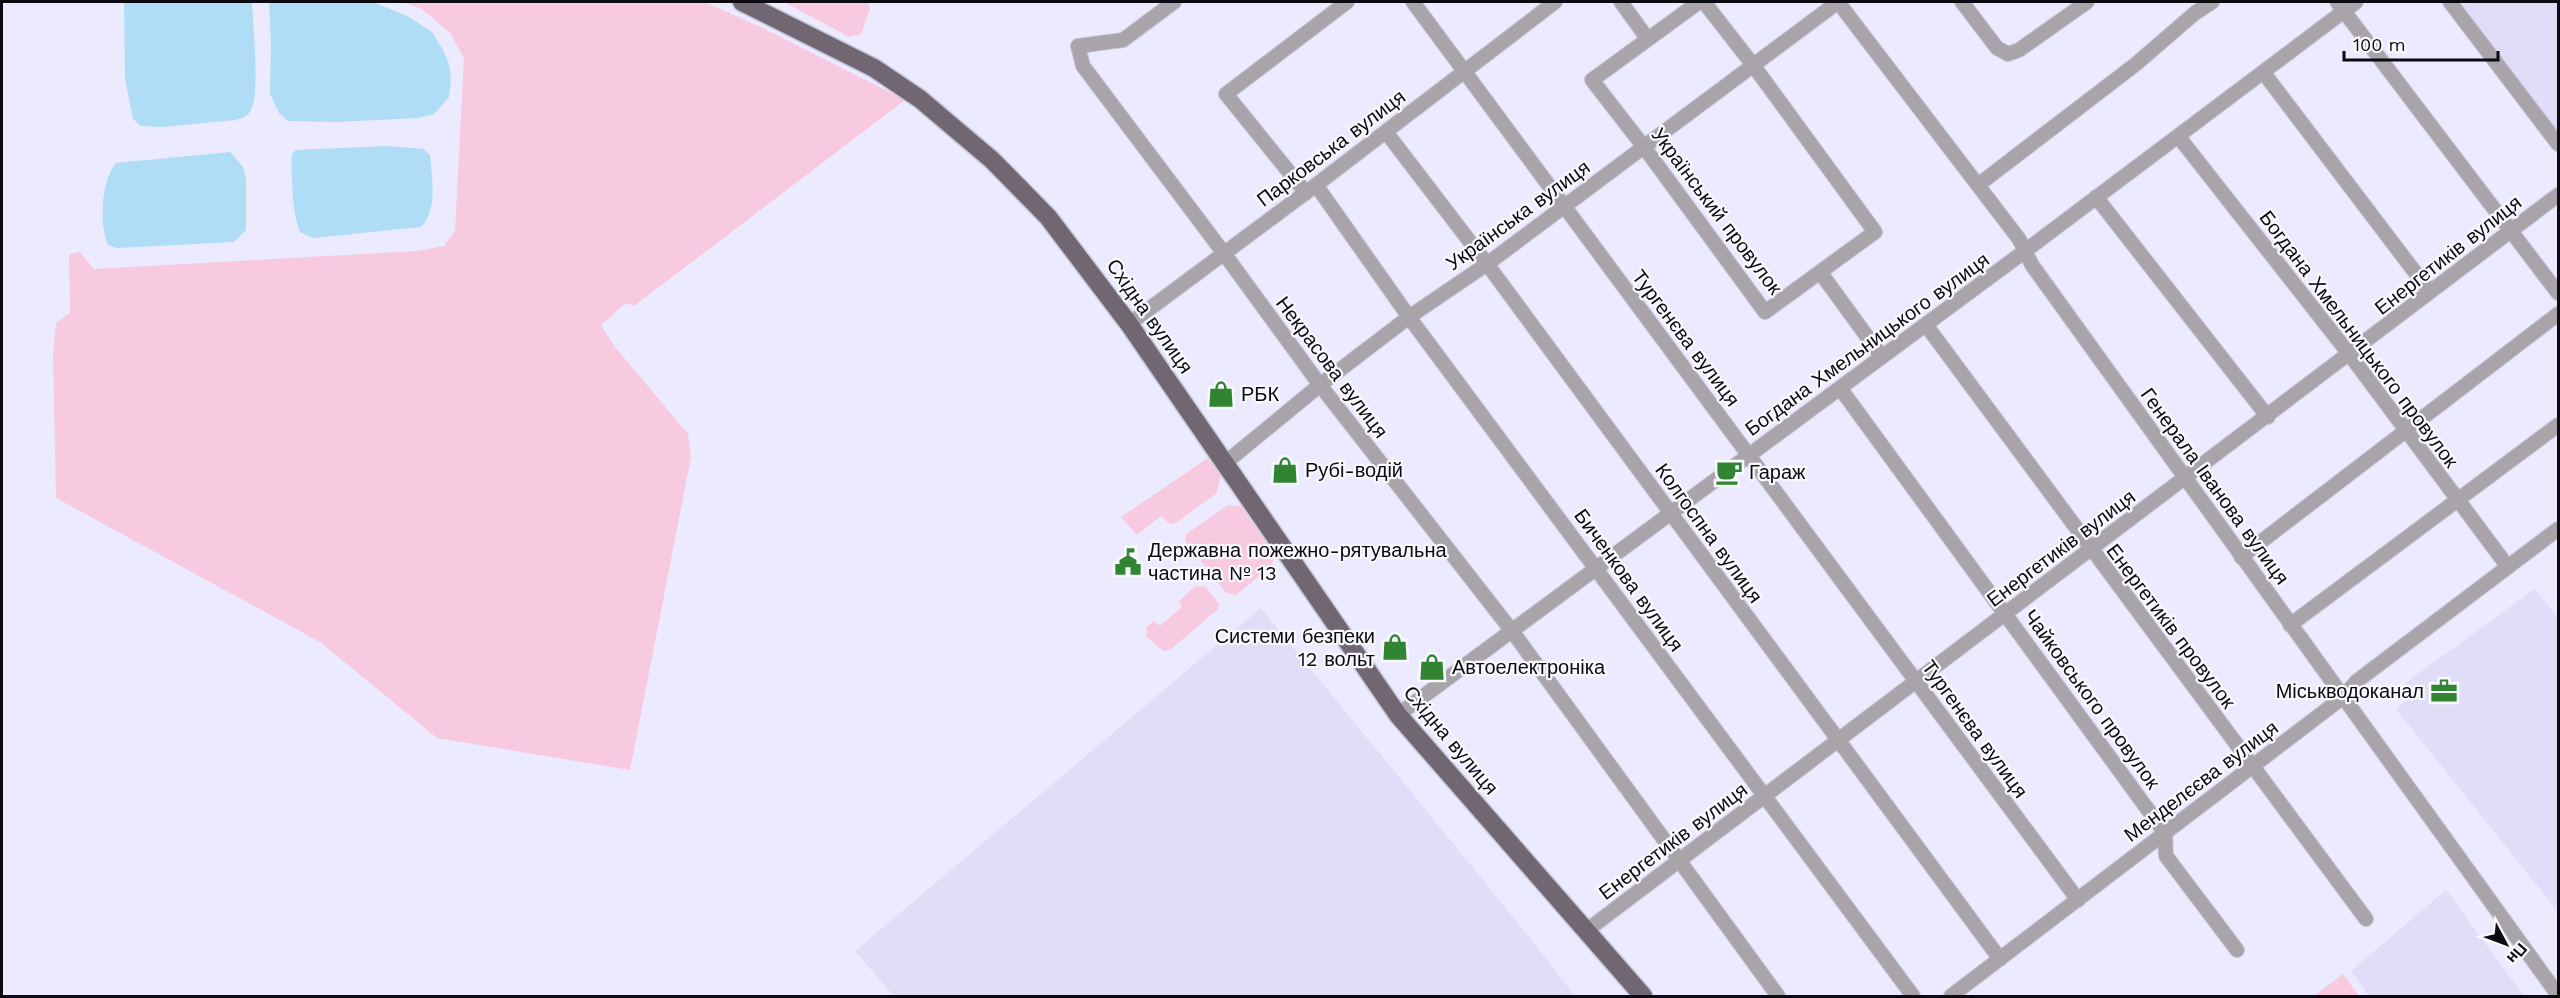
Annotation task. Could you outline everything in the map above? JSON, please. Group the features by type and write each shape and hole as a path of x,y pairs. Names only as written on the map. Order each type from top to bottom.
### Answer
{"main road":[{"name":"Східна вулиця","path":"742,2 874,68 953,125 992,160 1048,217 1129,324 1398,715 1643,996"}],"street":[{"name":"Некрасова вулиця","path":"1174,2 1124,39 1078,46 1083,66 1224,252 1320,385 1512,631 1778,996"},
{"name":"Биченкова вулиця","path":"1347,2 1226,94 1311,189 1409,317 1913,996"},
{"name":"Тургенєва вулиця","path":"1413,2 2078,900"},
{"name":"Парковська вулиця","path":"1129,324 1311,189 1555,2"},
{"path":"1621,2 1647,38"},
{"name":"Український провулок","path":"1699,2 1592,80 1765,312 1875,232 1704,2"},
{"name":"Українська вулиця","path":"1224,464 1320,385 1409,317 1487,264 1838,2"},
{"name":"Генерала Іванова вулиця","path":"1838,2 2019,239 2032,266 2342,698 2559,995"},
{"path":"1962,2 1997,48 2008,54 2019,50 2087,2"},
{"path":"1978,185 2136,64 2195,13 2212,2"},
{"name":"Богдана Хмельницького вулиця","path":"1398,715 2097,197 2263,72 2341,6 2356,2"},
{"path":"2450,2 2559,144"},
{"path":"2341,6 2559,293"},
{"path":"2263,72 2430,292"},
{"name":"Колгоспна вулиця","path":"1386,132 1487,264 2000,959"},
{"name":"Богдана Хмельницького провулок","path":"2178,136 2350,355 2508,567"},
{"name":"Енергетиків вулиця","path":"1586,932 1915,680 2268,417 2559,195"},
{"path":"2097,197 2268,417"},
{"path":"1820,272 1882,357"},
{"path":"2241,557 2559,314"},
{"name":"Енергетиків провулок","path":"1926,325 2090,550 2366,919"},
{"name":"Чайковського провулок","path":"1840,388 2165,833 2166,856 2237,950"},
{"path":"2290,625 2559,425"},
{"name":"Менделєєва вулиця","path":"1951,996 2342,698 2357,681 2559,529"}],"shaded area":[{"path":"124,2 252,2 255,89 254,101 248,114 236,120 164,127 141,126 133,119 125,78"},
{"path":"269,2 373,2 409,17 432,32 443,50 449,64 451,79 449,97 434,114 418,118 337,122 288,121 279,113 270,94"},
{"path":"403,2 705,2 763,28 905,100 634,306 626,303 601,325 615,347 688,434 691,457 630,770 437,738 320,642 56,498 53,354 56,323 70,313 69,254 80,252 94,269 417,251 444,246 455,231 464,58 450,33 422,9"},
{"path":"784,2 867,2 870,9 861,34 849,37"},
{"path":"2460,2 2558,2 2558,135"},
{"path":"387,146 423,149 430,155 433,183 432,203 430,212 421,227 313,238 300,232 295,214 292,183 292,154 296,150"},
{"path":"230,152 243,167 246,179 246,230 234,242 117,248 108,245 103,226 103,203 107,180 116,163"},
{"path":"1208,458 1221,476 1216,494 1177,522 1170,524 1161,516 1137,535 1121,517"},
{"path":"1228,505 1241,506 1274,554 1272,566 1236,595 1226,593 1186,542 1185,535"},
{"path":"1195,586 1206,587 1219,604 1218,609 1170,650 1163,651 1146,636 1147,627 1154,621 1160,626 1182,607 1179,601"},
{"path":"2535,589 2558,618 2558,912 2396,709 2413,696 2404,684"},
{"path":"1261,608 1575,996 894,996 855,951"},
{"path":"2446,890 2524,996 2369,996 2351,971"},
{"path":"2343,974 2359,996 2314,996"}],"place":[{"name":"РБК","path":"1221,394"},
{"name":"Рубі-водій","path":"1285,470"},
{"name":"Гараж","path":"1729,472"},
{"name":"Державна пожежно-рятувальна частина № 13","path":"1128,562"},
{"name":"Системи безпеки 12 вольт","path":"1395,647"},
{"name":"Автоелектроніка","path":"1432,667"},
{"name":"Міськводоканал","path":"2444,691"}]}
